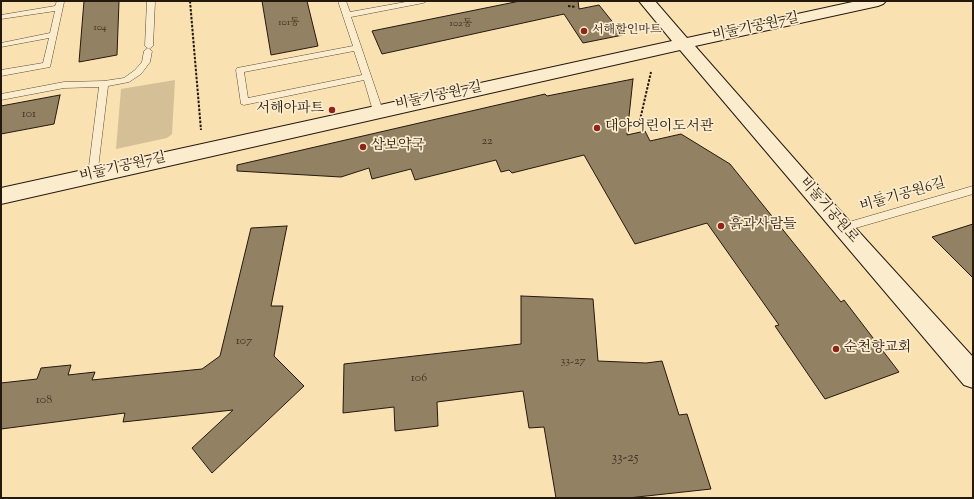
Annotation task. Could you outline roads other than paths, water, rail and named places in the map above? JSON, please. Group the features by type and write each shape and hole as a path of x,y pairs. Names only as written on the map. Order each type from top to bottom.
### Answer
{"street":[{"name":"비둘기공원로","path":"648,1 842,228 973,376"},
{"name":"비둘기공원7길","path":"1,196 94,174 878,1"}],"lane":[{"path":"1,97 64,85 104,84 126,80 138,72 146,62 149,48 151,1"},
{"path":"342,1 378,111"},
{"path":"347,16 394,4 423,1"},
{"path":"1,18 59,5 47,65 1,73"},
{"path":"1,45 54,35"},
{"path":"358,48 240,70 244,102 366,77"},
{"path":"94,174 104,84"},
{"name":"비둘기공원6길","path":"842,228 973,190"}],"place":[{"name":"서해할인마트","path":"584,31"},
{"name":"서해아파트","path":"332,110"},
{"name":"대야어린이도서관","path":"597,128"},
{"name":"삼보약국","path":"363,147"},
{"name":"흙과사람들","path":"721,226"},
{"name":"순천향교회","path":"836,349"}]}
